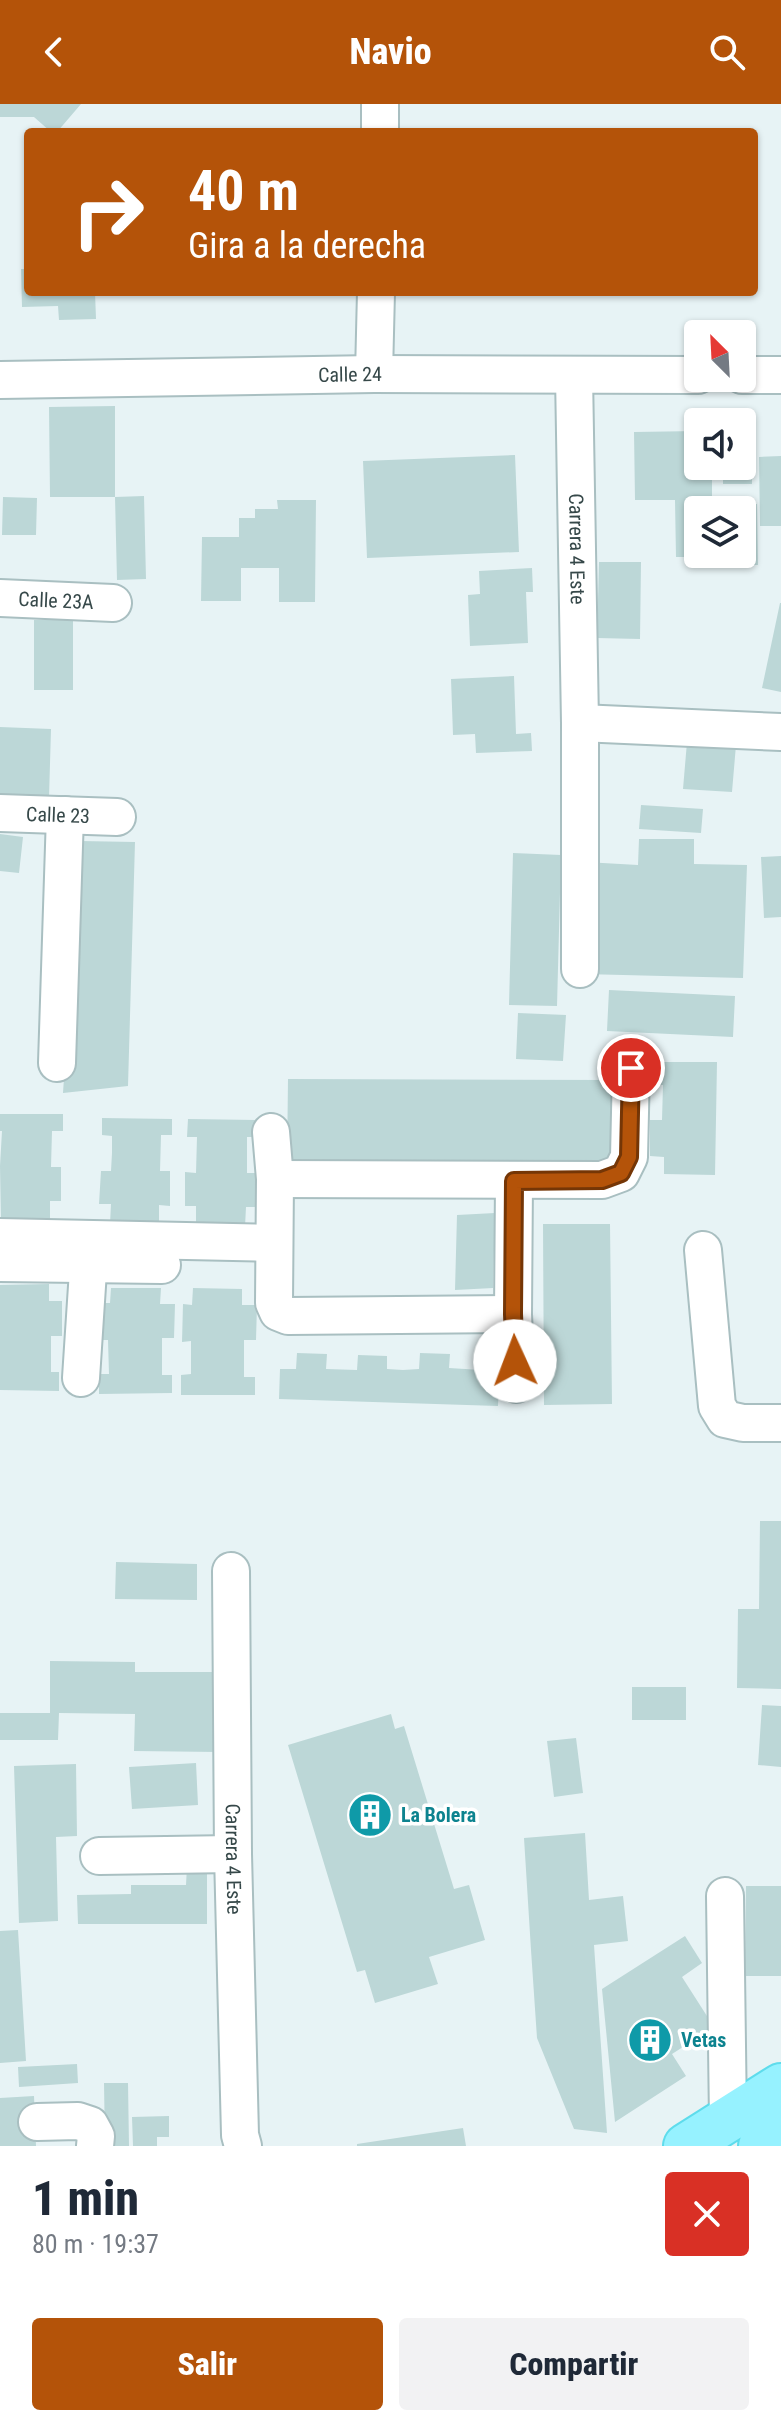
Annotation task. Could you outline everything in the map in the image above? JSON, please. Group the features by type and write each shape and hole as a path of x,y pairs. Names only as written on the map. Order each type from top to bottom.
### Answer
{"main road":[{"path":"686,2146 781,2086"}],"street":[{"path":"380,104 380,128"},
{"path":"374,374 376,296"},
{"name":"Calle 24","path":"0,380 374,374 684,375"},
{"name":"Carrera 4 Este","path":"574,375 580,723 580,969"},
{"path":"756,375 781,375"},
{"name":"Calle 23A","path":"0,598 113,603"},
{"path":"580,723 781,732"},
{"name":"Calle 23","path":"0,813 117,817"},
{"path":"57,1063 65,815"},
{"path":"275,1179 602,1180 621,1173 629,1157 631,1068"},
{"path":"271,1132 275,1179 274,1303 278,1312 288,1316 513,1314"},
{"path":"514,1181 516,1384"},
{"path":"0,1237 90,1251 274,1255"},
{"path":"703,1250 717,1406 725,1419 743,1423 781,1423"},
{"path":"0,1263 90,1251"},
{"path":"81,1378 90,1251"},
{"name":"Carrera 4 Este","path":"231,1571 233,1854 243,2146"},
{"path":"99,1856 233,1854"},
{"path":"725,1896 728,2120"},
{"path":"37,2122 78,2121 90,2125 96,2136 95,2146"}],"building":[{"path":"0,104 81,104 60,128 46,128 34,117 0,117"},
{"path":"21,269 24,269 24,296 95,296 96,319 59,320 58,306 22,307"},
{"path":"115,406 115,497 50,497 49,407"},
{"path":"684,431 684,480 712,480 712,496 684,496 684,557 676,557 675,500 635,500 634,432"},
{"path":"515,455 519,552 367,558 363,461"},
{"path":"781,456 781,526 760,526 759,457"},
{"path":"723,480 752,480 752,484 723,484"},
{"path":"144,496 146,579 117,580 115,497"},
{"path":"3,497 37,498 36,535 2,535"},
{"path":"277,500 316,500 315,602 279,602 279,568 241,568 241,601 201,601 202,537 239,537 239,518 255,518 255,509 278,509"},
{"path":"757,504 758,565 756,565"},
{"path":"599,562 641,562 640,639 597,638"},
{"path":"532,568 533,592 526,592 528,643 470,646 468,595 480,594 479,571"},
{"path":"781,603 781,692 762,688"},
{"path":"34,620 73,620 73,690 34,690"},
{"path":"514,676 516,734 531,733 532,751 476,753 475,734 453,735 451,679"},
{"path":"0,727 51,729 49,798 0,796"},
{"path":"687,742 736,745 732,792 683,789"},
{"path":"641,805 703,809 701,833 639,829"},
{"path":"0,834 23,837 19,873 0,871"},
{"path":"639,839 694,839 694,864 747,865 743,978 583,974 585,862 638,865"},
{"path":"80,841 135,842 128,1086 63,1093"},
{"path":"513,853 561,855 557,1006 509,1005"},
{"path":"781,856 781,917 764,918 761,857"},
{"path":"609,990 735,996 733,1037 607,1031"},
{"path":"518,1013 566,1015 563,1061 516,1059"},
{"path":"650,1062 717,1062 715,1175 664,1174 664,1157 650,1156 650,1120 662,1120 663,1085 650,1085"},
{"path":"288,1079 615,1080 614,1164 287,1163"},
{"path":"0,1114 63,1114 63,1131 52,1131 51,1167 61,1167 61,1201 50,1201 50,1220 1,1220"},
{"path":"102,1118 172,1119 172,1135 161,1135 160,1171 170,1171 170,1206 159,1205 159,1224 110,1224 111,1204 99,1204 101,1171 111,1171 112,1153 112,1136 102,1135"},
{"path":"188,1119 258,1120 258,1137 247,1137 247,1173 257,1173 256,1207 246,1207 245,1227 196,1225 196,1206 185,1206 185,1172 196,1173 197,1137 187,1137"},
{"path":"495,1213 493,1288 455,1290 457,1215"},
{"path":"543,1224 610,1224 612,1404 544,1405"},
{"path":"49,1284 49,1301 62,1301 62,1336 51,1336 51,1372 59,1372 59,1391 0,1390 0,1285"},
{"path":"111,1288 161,1288 160,1304 175,1304 174,1338 162,1338 162,1375 172,1375 172,1393 99,1394 99,1374 109,1374 108,1340 100,1340 100,1303 110,1303"},
{"path":"193,1288 242,1289 242,1305 257,1305 256,1340 244,1340 244,1377 255,1377 255,1395 181,1395 181,1375 191,1374 191,1341 182,1342 183,1304 192,1305"},
{"path":"297,1353 327,1354 326,1369 357,1370 358,1355 387,1356 387,1369 403,1370 419,1369 420,1353 450,1354 449,1368 480,1370 481,1355 500,1355 498,1406 279,1399 280,1369 296,1369"},
{"path":"760,1521 781,1521 781,1689 737,1688 738,1609 759,1609"},
{"path":"116,1562 197,1564 197,1600 115,1599"},
{"path":"50,1661 135,1662 135,1672 219,1672 218,1752 134,1751 135,1714 59,1713 58,1740 0,1740 0,1713 50,1713"},
{"path":"632,1687 686,1687 686,1720 632,1720"},
{"path":"762,1705 781,1706 781,1767 758,1765"},
{"name":"La Bolera","path":"391,1714 395,1729 404,1726 454,1889 469,1885 485,1940 429,1957 438,1984 375,2003 365,1970 357,1972 288,1745"},
{"path":"576,1738 583,1793 554,1797 547,1741"},
{"path":"196,1763 198,1805 132,1809 129,1767"},
{"path":"76,1764 77,1836 56,1837 58,1921 19,1923 14,1766"},
{"path":"585,1833 589,1900 623,1896 628,1941 594,1945 607,2133 574,2129 537,2038 524,1838"},
{"path":"187,1866 207,1866 207,1924 78,1924 77,1895 131,1894 131,1885 186,1885"},
{"path":"746,1886 781,1886 781,1976 745,1976"},
{"path":"18,1930 26,2061 0,2063 0,1931"},
{"name":"Vetas","path":"685,1936 702,1963 682,1977 714,2027 672,2054 686,2076 615,2122 602,1989"},
{"path":"77,2064 78,2083 19,2087 18,2067"},
{"path":"104,2083 128,2083 129,2146 105,2146"},
{"path":"34,2096 36,2146 0,2146 0,2098"},
{"path":"169,2116 169,2137 157,2137 157,2146 133,2146 132,2117"},
{"path":"463,2128 466,2146 357,2146 357,2144"}],"place":[{"name":"La Bolera","path":"370,1815"},
{"name":"Vetas","path":"650,2040"}],"route":[{"path":"515,1361 514,1181 602,1180 621,1173 629,1157 631,1068"}]}
